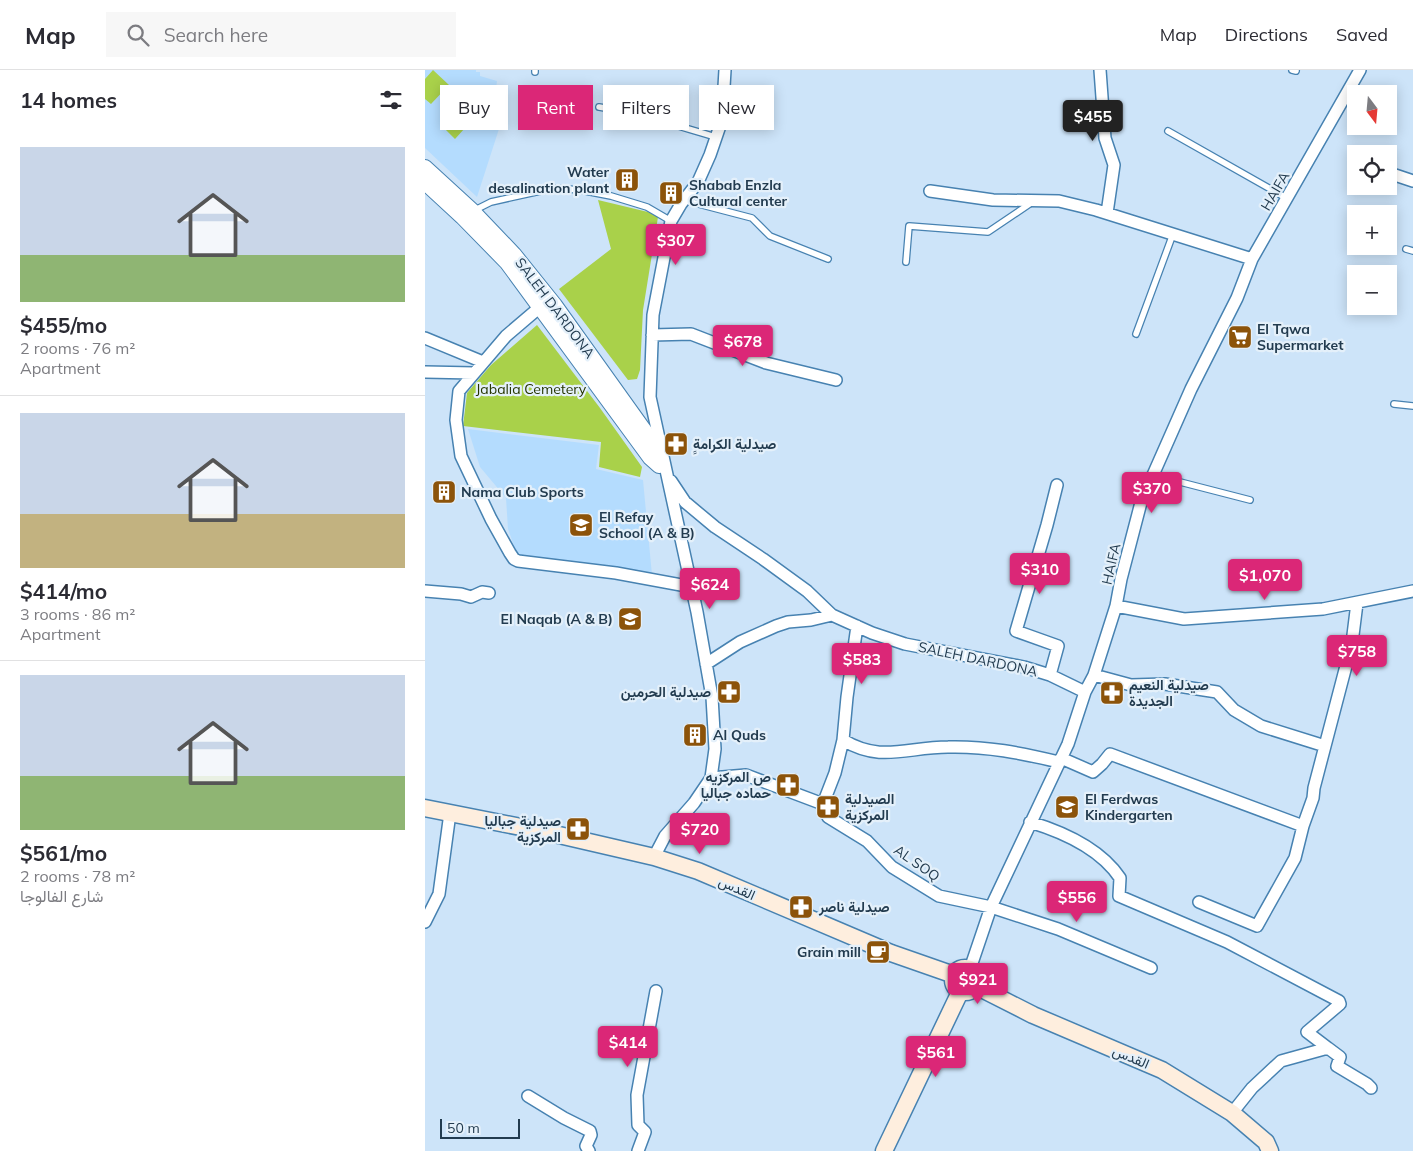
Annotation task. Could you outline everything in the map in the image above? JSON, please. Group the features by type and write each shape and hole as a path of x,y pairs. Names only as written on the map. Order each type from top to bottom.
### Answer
{"main road":[{"name":"القدس","path":"425,808 654,857 698,871 891,953 962,972"},
{"path":"973,971 977,978 976,986 967,993 960,992 954,986 953,978 962,972 973,971"},
{"name":"القدس","path":"976,986 1033,1015 1161,1070 1232,1113 1266,1142 1270,1151"},
{"path":"883,1151 960,992"}],"street":[{"path":"654,857 665,836 694,803 711,778 715,749 712,697 692,587 663,471 650,397 653,315 671,221 683,200 698,182 710,155 722,120 725,70"},
{"path":"1100,70 1105,138 1114,165 1107,214"},
{"name":"HAIFA","path":"962,972 1030,822 1068,744 1117,606 1121,579 1144,491 1191,390 1237,298 1252,259 1360,70"},
{"name":"SALEH DARDONA","path":"425,167 468,214 507,263 650,458 663,471 685,502 715,527 807,591 832,615 905,644 1024,667 1050,675 1085,692"},
{"path":"1397,176 1413,181"},
{"name":"SALEH DARDONA","path":"425,183 468,214 514,254 555,305 658,449 663,471"},
{"path":"930,191 993,200 1059,201 1252,259"},
{"path":"540,306 506,336 459,391 456,420 461,456 491,519 514,559 616,573 692,587"},
{"path":"652,335 691,334 766,363 836,380"},
{"path":"425,338 483,362"},
{"path":"425,372 474,373"},
{"path":"1050,675 1058,646 1016,631 1057,485"},
{"path":"425,591 461,594 471,597 483,592 489,593"},
{"path":"1117,606 1184,619 1323,610 1413,591"},
{"path":"1199,902 1257,926 1295,858 1303,826 1313,798 1352,643 1357,603"},
{"path":"706,664 740,642 776,626 788,622 811,620 832,615"},
{"path":"711,778 746,775 823,804 835,773 843,740 857,626"},
{"path":"1094,675 1131,685 1165,684 1217,692 1234,710 1261,726 1325,746"},
{"path":"843,740 858,749 878,753 948,747 1006,750 1060,760 1093,772 1110,754 1303,826"},
{"name":"AL SOQ","path":"823,804 828,817 867,841 892,867 939,896 991,907 1058,929 1151,968"},
{"path":"425,922 439,894 450,813"},
{"path":"1030,822 1048,828 1097,852 1120,878 1119,896 1227,942 1339,1001 1340,1004 1307,1032 1340,1057 1336,1064 1337,1066 1371,1088"},
{"path":"639,1151 645,1132 638,1125 637,1095 657,991"},
{"path":"1232,1113 1252,1088 1281,1061 1327,1048"},
{"path":"528,1096 590,1131 591,1135 586,1146 589,1151"}],"lane":[{"path":"599,107 645,116 716,137"},
{"path":"1169,130 1288,199"},
{"path":"468,214 491,202 554,188 581,190 611,196 647,207 671,221"},
{"path":"683,200 752,218 770,236 828,259"},
{"path":"906,262 909,226 988,232 1035,200"},
{"path":"1136,334 1173,234"},
{"path":"1394,404 1413,406"},
{"path":"1153,475 1250,500"}],"shaded area":[{"path":"425,70 476,70 476,72 480,72 480,76 497,81 496,85 440,85 440,130 499,130 477,197 425,148"},
{"path":"468,429 599,445 596,469 643,480 652,575 518,557 508,529 506,498 480,467"}],"green space":[{"path":"433,70 449,85 440,85 440,94 431,104 425,99 425,79"},
{"path":"446,130 463,130 455,139"},
{"name":"Jabalia Cemetery","path":"598,200 648,212 658,217 643,310 640,370 637,379 628,380 559,289 611,249"},
{"name":"Jabalia Cemetery","path":"537,325 642,467 640,477 599,467 601,442 463,426 467,393 491,365"}],"place":[{"name":"Water desalination plant","path":"627,180"},
{"name":"Shabab Enzla Cultural center","path":"671,193"},
{"name":"El Tqwa Supermarket","path":"1240,337"},
{"name":"ِِصيدلية الكرامة","path":"676,444"},
{"name":"Nama Club Sports","path":"444,492"},
{"name":"El Refay School (A & B)","path":"581,525"},
{"name":"El Naqab (A & B)","path":"630,619"},
{"name":"صيدلية الحرمين","path":"729,692"},
{"name":"صيدلية النعيم الجديدة","path":"1112,693"},
{"name":"Al Quds","path":"695,735"},
{"name":"ص المركزيه حماده جباليا","path":"788,785"},
{"name":"الصيدلية المركزية","path":"828,807"},
{"name":"El Ferdwas Kindergarten","path":"1067,807"},
{"name":"صيدلية جباليا المركزية","path":"578,829"},
{"name":"صيدلية ناصر","path":"801,907"},
{"name":"Grain mill","path":"878,952"}]}
